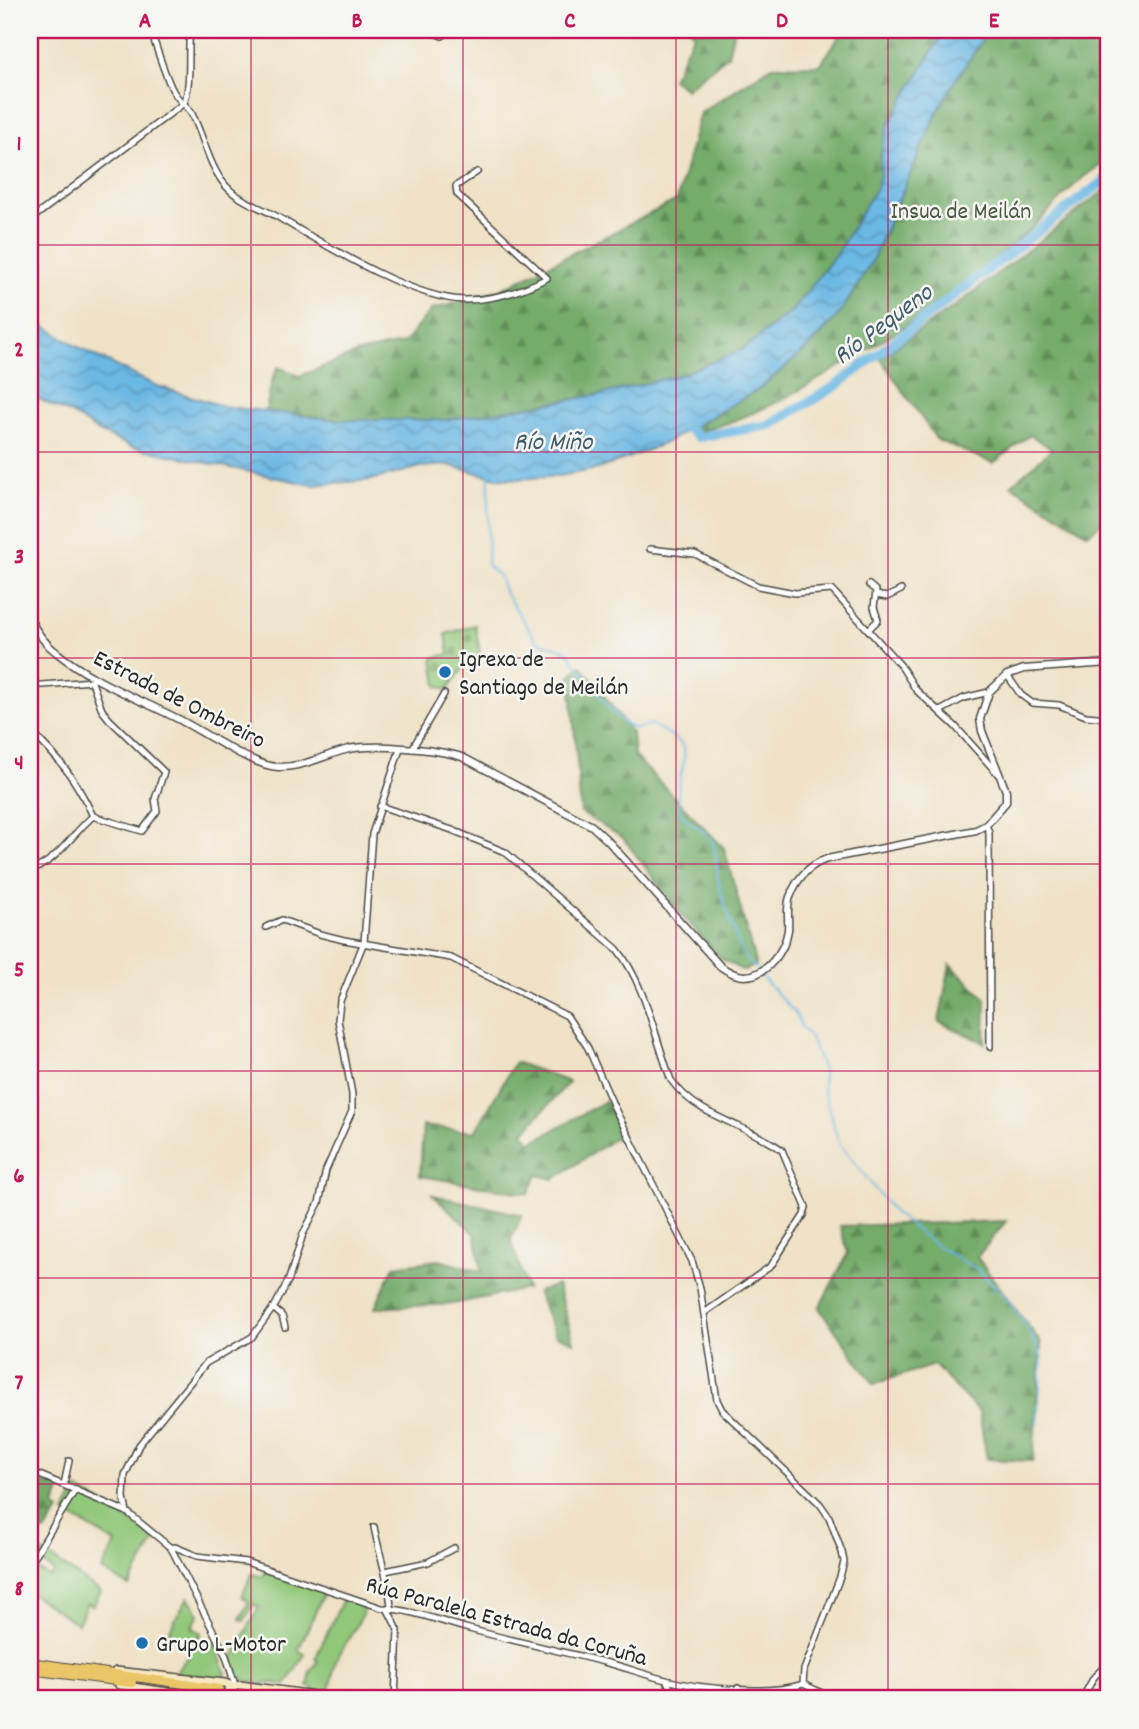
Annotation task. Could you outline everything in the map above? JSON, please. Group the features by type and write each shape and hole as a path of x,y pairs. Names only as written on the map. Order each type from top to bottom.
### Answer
{"highway":[{"path":"30,1662 55,1669 220,1695"},
{"path":"30,1670 55,1669"},
{"path":"260,1698 305,1699"}],"main road":[{"path":"55,1669 136,1688 206,1698 226,1694 234,1686"},
{"path":"55,1669 156,1675 344,1699"},
{"path":"248,1687 260,1698"}],"street":[{"path":"150,30 174,93 194,117 211,159 229,189 307,236 390,278 433,296 465,300 495,297 527,289 547,278 457,194 456,186 477,172"},
{"path":"30,220 184,103 188,93 190,30"},
{"path":"426,30 442,36 452,30"},
{"path":"650,548 695,554 758,586 795,593 832,590 901,666 916,690 940,711 998,774"},
{"path":"869,585 876,591 874,607 878,620 869,629"},
{"path":"876,595 887,597 901,590"},
{"name":"Estrada de Ombreiro","path":"30,619 38,636 93,681 182,721 274,768 300,764 348,749 443,751 462,757 592,826 720,966 745,976 757,973 777,955 788,931 790,898 799,881 814,864 827,859 976,830 986,825"},
{"path":"990,1047 990,855 986,825 1006,802 1006,791 982,731 980,719 989,692 1007,675 1024,669 1109,663"},
{"path":"1007,675 1021,695 1032,703 1059,705 1087,716 1109,718"},
{"path":"30,686 93,681 102,710 109,719 164,772 155,799 157,811 142,831 93,817 79,786 67,768 30,731"},
{"path":"940,711 964,698 989,692"},
{"path":"412,749 444,694"},
{"path":"127,1512 124,1498 125,1475 139,1445 206,1363 252,1337 273,1308 289,1279 303,1234 318,1203 326,1170 352,1111 351,1085 338,1020 340,1001 363,942 372,834 400,749"},
{"path":"380,806 452,830 505,852 617,948 624,957 646,1006 671,1080 677,1088 705,1112 782,1150 806,1207 804,1215 771,1265 704,1313"},
{"path":"30,871 66,848 93,817"},
{"path":"266,927 282,920 320,934 451,958 567,1016 588,1048 614,1107 692,1261 704,1313 717,1400 722,1410 820,1504 829,1517 844,1562 804,1670 803,1684 835,1699"},
{"path":"1109,1156 1104,1174 1109,1212"},
{"path":"273,1308 282,1315 285,1327"},
{"path":"64,1484 69,1461"},
{"path":"30,1471 127,1512 164,1540 171,1548 226,1656 234,1686"},
{"path":"30,1564 76,1489"},
{"path":"374,1527 385,1571 389,1608 398,1630 395,1699"},
{"name":"Rúa Paralela Estrada da Coruña","path":"171,1548 175,1547 197,1556 246,1563 389,1608 627,1667 667,1681 727,1689 764,1690 803,1684"},
{"path":"385,1571 428,1562 454,1548"},
{"path":"1082,1699 1094,1676 1109,1662"},
{"path":"667,1681 675,1699"},
{"path":"733,1699 738,1688"}],"green space":[{"path":"691,30 734,30 728,55 686,89 672,79 694,34"},
{"path":"844,30 945,30 912,85 882,147 876,188 837,253 793,310 742,350 680,375 599,395 446,420 338,420 266,411 272,380 278,367 300,376 358,353 404,343 431,310 500,290 677,200 700,113 772,66 820,65"},
{"name":"Insua de Meilán","path":"989,30 1109,30 1109,161 1081,179 1032,228 984,269 911,322 798,391 759,411 697,432 692,428 759,389 810,346 841,312 871,263 936,115"},
{"path":"1109,187 1109,517 1088,534 1011,485 1052,449 1030,435 993,463 937,440 880,358 962,301"},
{"path":"475,625 480,652 477,658 465,666 447,690 437,686 433,658 449,654 446,634"},
{"path":"581,665 632,733 634,756 724,848 756,965 744,971 722,959 684,918 623,838 581,813 570,676"},
{"path":"950,964 986,999 985,1043 939,1022"},
{"path":"515,1062 569,1082 524,1132 530,1143 606,1101 621,1134 554,1179 537,1175 529,1194 420,1176 423,1126 475,1132"},
{"path":"433,1195 522,1215 511,1240 527,1289 453,1304 375,1308 394,1266 439,1260 482,1272 475,1234"},
{"path":"1006,1221 977,1257 1041,1343 1033,1461 987,1459 979,1412 934,1365 874,1384 819,1308 848,1253 840,1226"},
{"path":"557,1285 574,1342 556,1335 537,1292"},
{"path":"34,1483 61,1486 55,1507 59,1511 45,1532 30,1528 30,1494"},
{"path":"79,1490 120,1513 155,1540 129,1586 102,1570 116,1543 65,1513"},
{"path":"43,1552 101,1592 92,1606 87,1603 78,1624 30,1593 30,1571 33,1567 50,1577 54,1572 39,1560"},
{"path":"265,1572 324,1593 298,1650 305,1654 286,1685 266,1682 263,1685 239,1678 231,1661 259,1607 254,1604 244,1621 240,1619 249,1602 242,1596 252,1574 263,1577"},
{"path":"188,1597 199,1614 192,1627 201,1633 196,1642 207,1649 214,1642 226,1674 218,1679 175,1673 191,1648 168,1633"},
{"path":"343,1599 359,1603 363,1614 335,1662 330,1691 313,1691 313,1688 308,1687 311,1671 318,1661 315,1659"}],"water":[{"name":"Río Miño","path":"945,30 989,30 936,115 871,263 841,312 810,346 759,389 663,444 598,469 559,476 497,478 448,465 421,467 371,480 312,485 132,447 30,395 30,317 78,347 154,385 222,406 338,420 446,420 599,395 680,375 742,350 793,310 837,253 876,188 882,147 889,124"}],"waterway":[{"name":"Río Pequeno","path":"679,421 698,437 770,425 836,386 1109,177"},
{"path":"489,473 487,565 499,576 504,591 537,641 567,651 606,704 625,724 635,729 651,724 682,745 684,757 678,794 681,812 712,841 719,884 743,956 758,970"},
{"path":"760,975 795,1013 809,1036 823,1069 823,1090 839,1143 893,1212 937,1246 978,1270 1004,1295 1028,1328 1042,1358 1037,1424"}],"tunnel":[{"path":"218,1693 260,1699"}],"place":[{"name":"Igrexa de Santiago de Meilán","path":"445,672"},
{"name":"Grupo L-Motor","path":"142,1643"}]}
